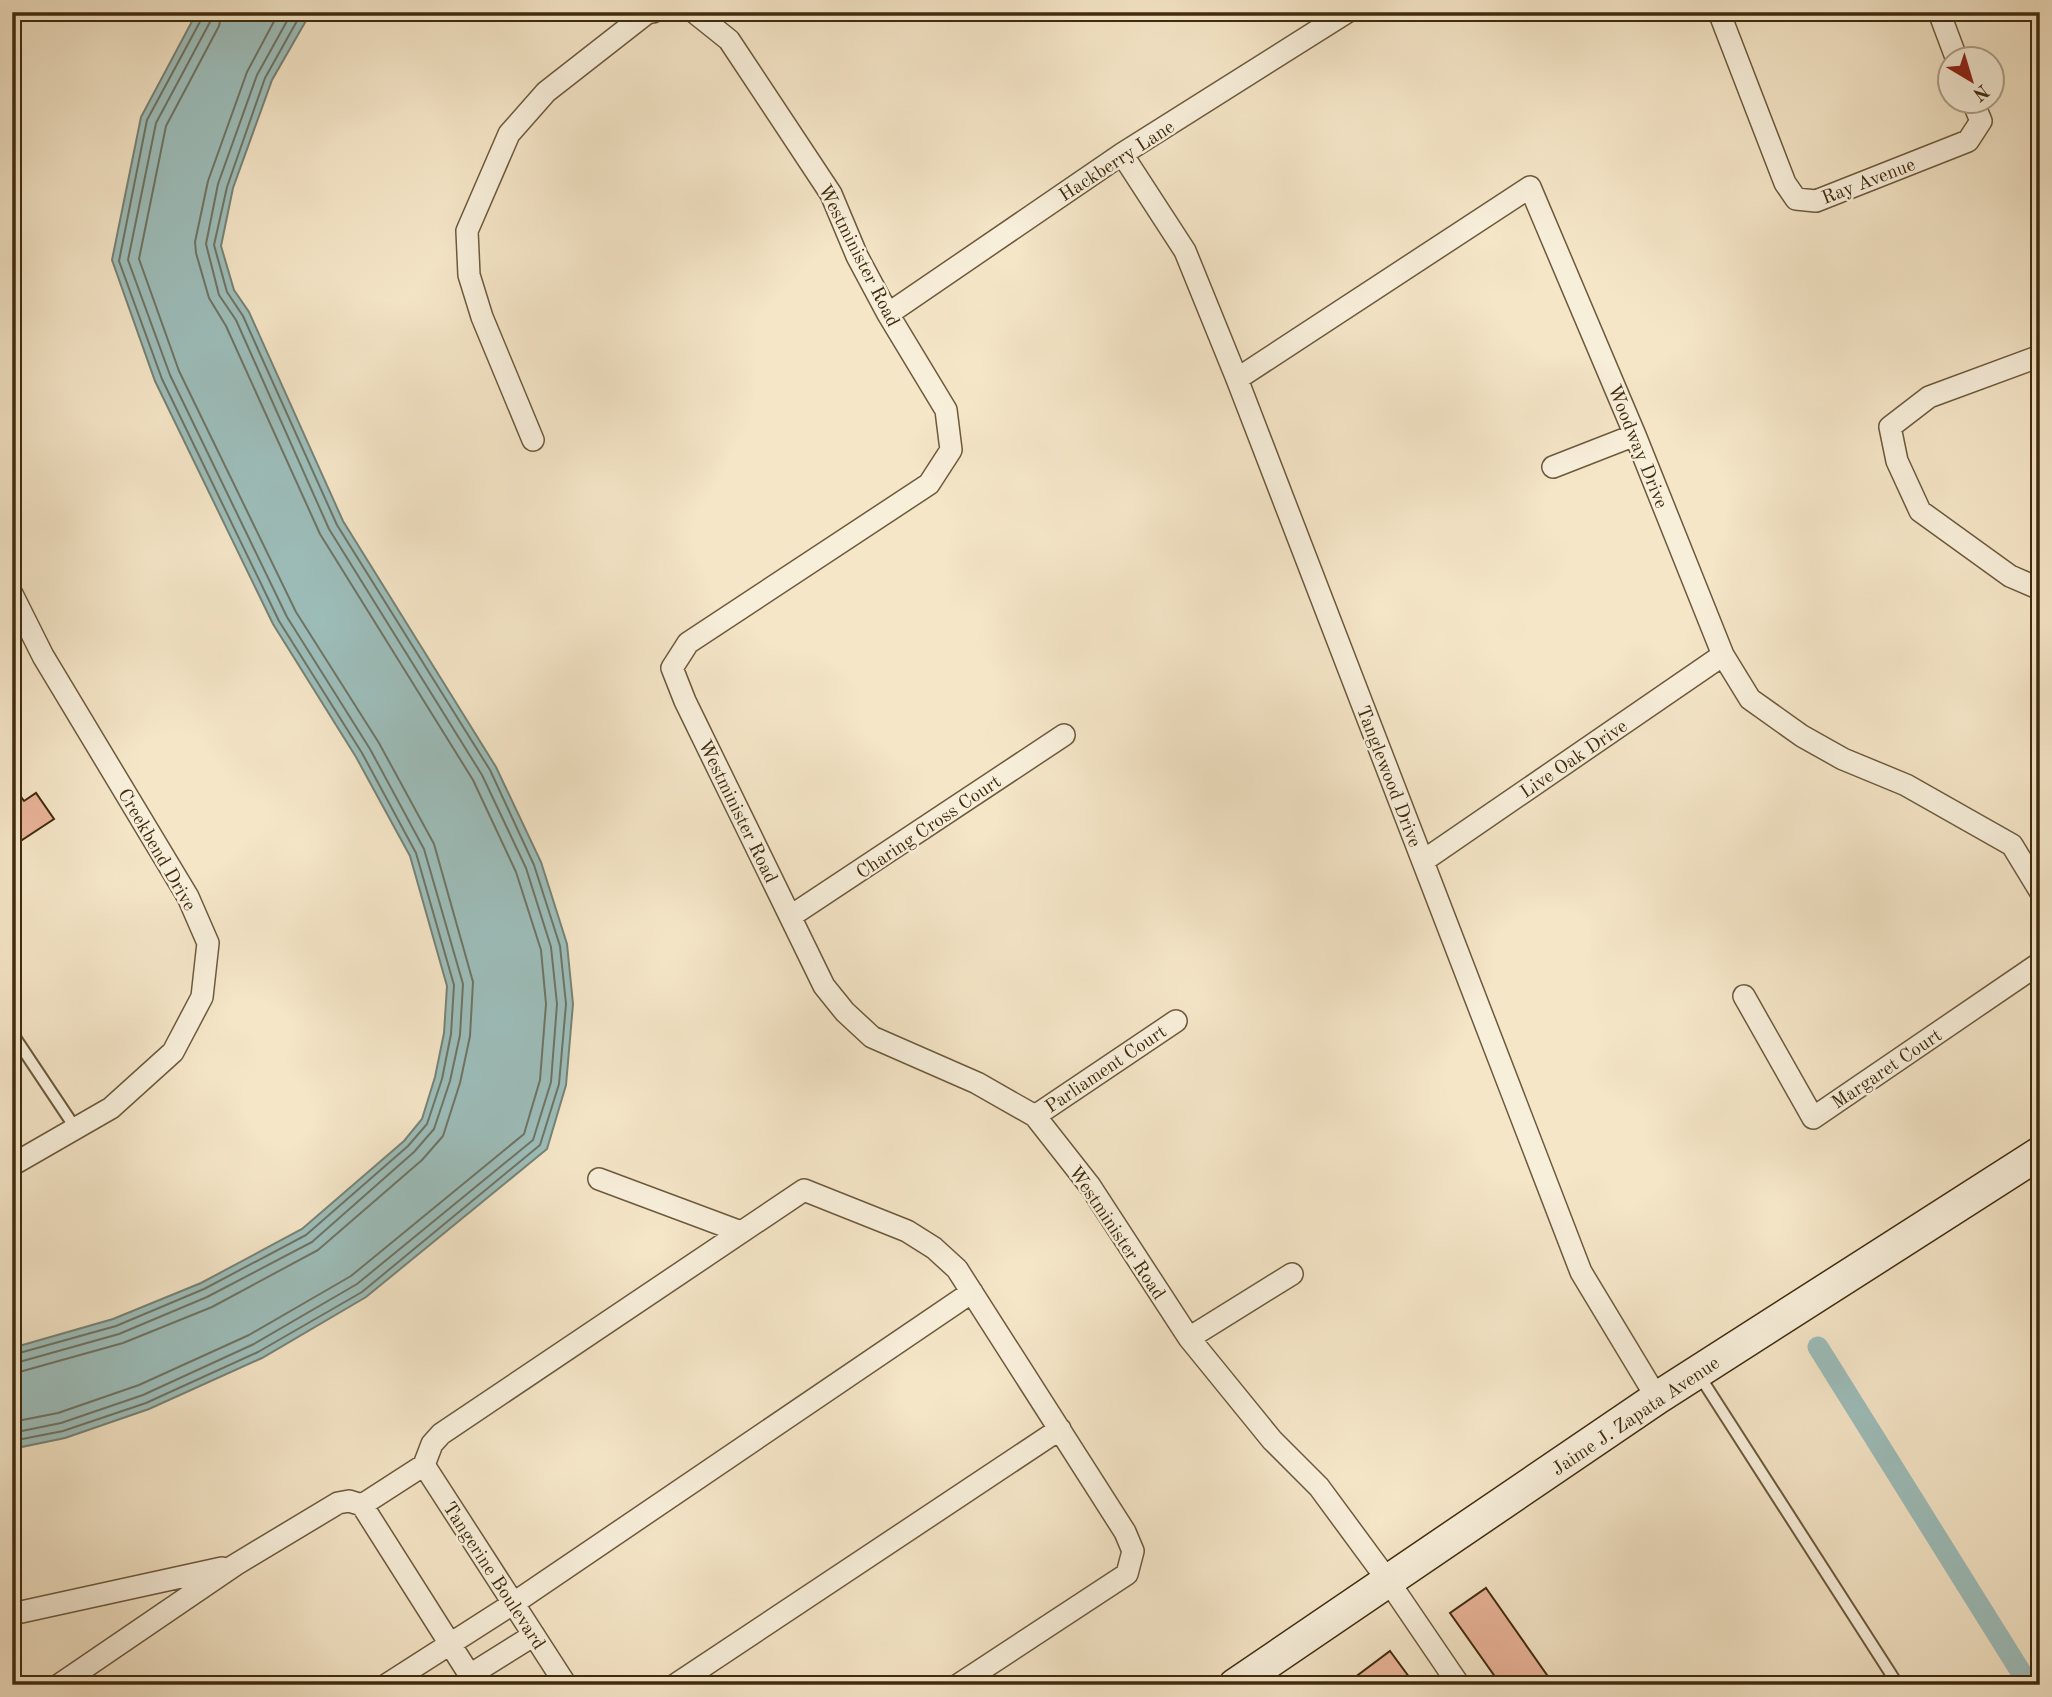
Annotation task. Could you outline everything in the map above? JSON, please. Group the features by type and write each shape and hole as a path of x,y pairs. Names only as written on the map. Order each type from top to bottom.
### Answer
{"street":[{"path":"533,440 482,317 469,275 467,231 509,134 546,92 647,13 653,12"},
{"name":"Westminister Road","path":"694,12 729,40 831,194 857,256 888,314 946,410 951,450 929,484 688,643 672,668 685,701 824,986 845,1012 872,1037 977,1083 1035,1115 1090,1186 1189,1339 1272,1440 1319,1487 1389,1582 1459,1685"},
{"name":"Hackberry Lane","path":"888,314 1122,154 1347,12"},
{"name":"Ray Avenue","path":"1719,12 1784,183 1796,199 1816,201 1969,141 1981,121 1979,116"},
{"path":"1939,12 1952,46"},
{"name":"Tanglewood Drive","path":"1122,154 1185,251 1237,379 1581,1272 1657,1398"},
{"name":"Woodway Drive","path":"1237,379 1530,187 1635,435 1723,656 1750,699 1802,736 1843,760 1906,785 2012,845 2040,891"},
{"path":"2040,356 1929,397 1890,428 1897,461 1920,511 2010,576 2040,589"},
{"path":"1553,467 1635,435"},
{"name":"Creekbend Drive","path":"12,594 43,656 188,897 208,943 201,997 173,1052 111,1108 12,1166"},
{"name":"Live Oak Drive","path":"1423,861 1723,656"},
{"name":"Charing Cross Court","path":"791,916 1064,735"},
{"name":"Margaret Court","path":"1744,996 1813,1118 2040,963"},
{"name":"Parliament Court","path":"1035,1115 1176,1021"},
{"name":"Jaime J. Zapata Avenue","path":"1235,1685 1657,1398 2040,1153"},
{"path":"599,1179 741,1232"},
{"path":"362,1505 424,1465 432,1444 441,1434 804,1190 916,1237 934,1248 957,1269 1125,1532 1133,1551 1127,1574 958,1685"},
{"path":"1189,1339 1292,1274"},
{"path":"386,1685 514,1603 972,1292"},
{"path":"675,1685 1060,1429"},
{"name":"Tangerine Boulevard","path":"424,1465 566,1685"},
{"path":"59,1685 235,1565 338,1503 349,1501 362,1505 473,1680 534,1635"},
{"path":"12,1614 235,1565"}],"lane":[{"path":"12,1033 76,1129"},
{"path":"1697,1373 1898,1685"}],"water":[{"path":"197,12 311,12 272,80 233,188 221,246 234,290 249,312 343,521 496,767 541,862 567,944 573,1004 566,1085 547,1149 366,1297 262,1358 149,1409 65,1438 12,1449 12,1348 113,1319 201,1283 302,1229 404,1141 422,1119 435,1077 444,1033 447,986 410,856 356,757 273,624 155,381 112,260 141,117"}],"building":[{"path":"12,784 24,801 36,793 54,819 16,844 12,840"},
{"path":"1486,1588 1554,1685 1501,1685 1450,1613"},
{"path":"1390,1651 1415,1685 1359,1685 1354,1678"}],"waterway":[{"path":"1818,1347 2029,1685"}]}
